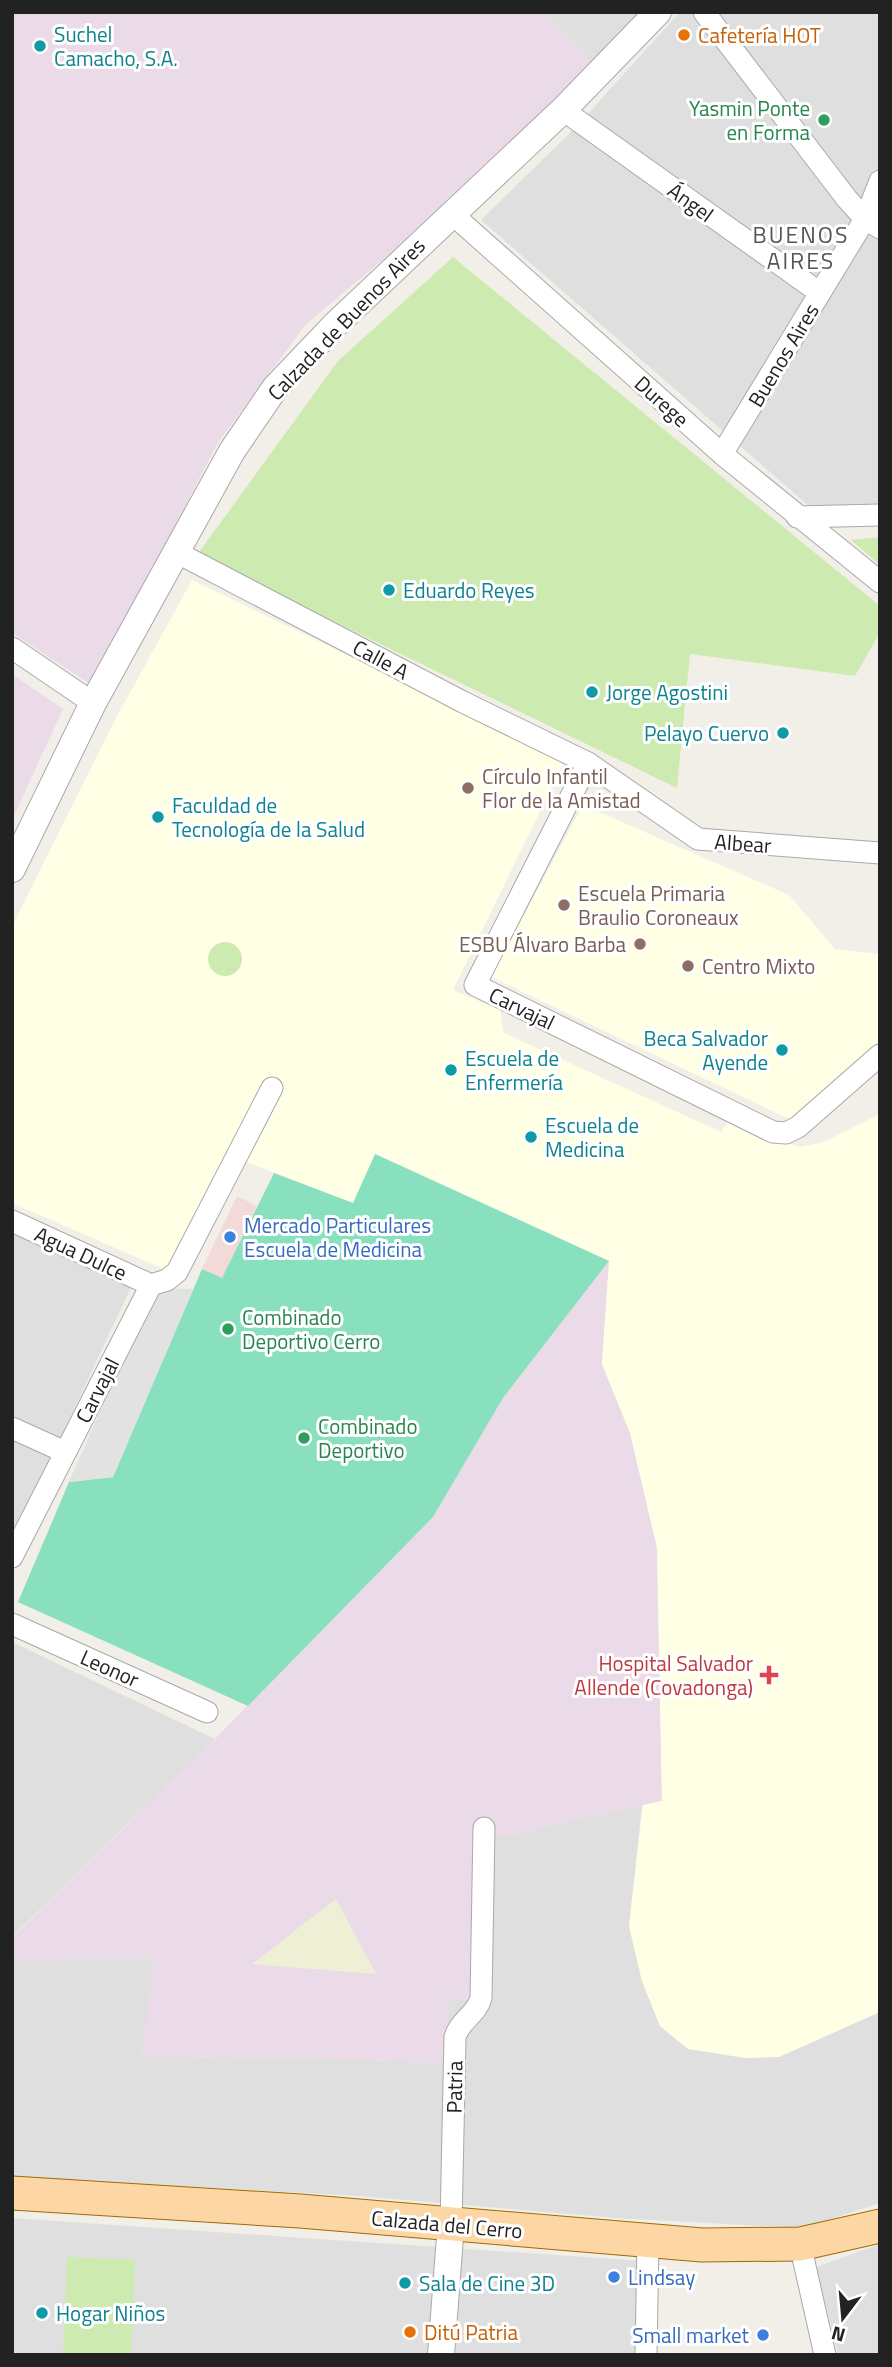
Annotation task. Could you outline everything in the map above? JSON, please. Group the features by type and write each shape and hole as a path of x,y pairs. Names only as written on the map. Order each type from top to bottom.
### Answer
{"main road":[{"name":"Calzada del Cerro","path":"12,2193 727,2245 800,2244 880,2226"}],"street":[{"name":"Calzada de Buenos Aires","path":"12,869 93,703 232,451 275,388 336,324 563,110 658,12"},
{"path":"704,12 847,200 872,223"},
{"name":"Ángel","path":"563,110 820,293"},
{"name":"Buenos Aires","path":"722,454 820,293 872,223 880,181"},
{"name":"Durege","path":"451,213 722,454 880,582"},
{"path":"797,517 880,514"},
{"name":"Calle A","path":"176,552 463,702 589,763"},
{"path":"12,648 93,703"},
{"name":"Albear","path":"589,763 698,839 880,853"},
{"name":"Carvajal","path":"589,763 475,985 773,1132 794,1130 880,1055"},
{"path":"150,1285 166,1280 177,1272 272,1088"},
{"name":"Agua Dulce","path":"12,1221 150,1285"},
{"name":"Carvajal","path":"12,1557 150,1285"},
{"path":"12,1427 65,1452"},
{"name":"Leonor","path":"12,1624 207,1712"},
{"name":"Patria","path":"441,2355 451,2224 455,2037 457,2028 478,2008 481,1998 484,1828"},
{"path":"646,2355 648,2241"},
{"path":"800,2244 825,2355"}],"shaded area":[{"name":"Suchel Camacho, S.A.","path":"12,12 543,12 593,65 411,236 305,325 217,444 93,686 12,633"},
{"path":"543,12 645,12 593,65"},
{"path":"680,12 880,12 880,504 809,506 481,220 574,129"},
{"path":"192,580 565,760 453,990 500,1010 504,1033 721,1132 729,1120 799,1147 824,1142 880,1114 880,2012 779,2057 745,2058 688,2049 660,2026 642,1981 629,1926 643,1805 662,1801 657,1548 630,1433 602,1364 609,1261 376,1154 353,1203 225,1154 166,1270 12,1203 12,927 115,720"},
{"path":"12,674 63,709 12,820"},
{"name":"Centro Mixto","path":"583,805 789,895 835,949 880,954 880,1039 789,1119 491,977"},
{"name":"Mercado Particulares Escuela de Medicina","path":"237,1196 257,1206 222,1278 202,1269"},
{"path":"12,1233 132,1285 12,1542"},
{"path":"609,1261 602,1364 630,1433 643,1486 656,1509 662,1801 481,1841 475,2000 447,1998 446,2062 141,2055 155,1957 12,1960 12,1938 215,1739 433,1517 503,1398"},
{"path":"154,1288 193,1289 113,1477 69,1482"},
{"path":"12,1642 215,1739 12,1937"},
{"path":"642,1805 629,1926 642,1981 660,2026 688,2049 880,2011 880,2203 803,2228 615,2218 358,2196 12,2177 12,1960 155,1957 142,2055 446,2062 447,1998 475,2000 481,1841"},
{"path":"336,1899 376,1974 252,1964"},
{"path":"12,2218 657,2262 656,2355 12,2355"},
{"path":"880,2244 880,2355 838,2355 816,2267"}],"green space":[{"path":"453,257 880,606 880,632 855,676 690,654 677,788 197,555 338,361"},
{"path":"880,537 880,565 851,540"},
{"path":"225,942 237,947 242,959 237,971 225,976 213,971 208,959 213,947"},
{"name":"Combinado Deportivo","path":"375,1154 609,1261 503,1398 433,1517 248,1706 18,1602 69,1482 113,1477 202,1269 222,1278 274,1173 353,1203"},
{"path":"67,2257 135,2260 131,2355 63,2355"}],"place":[{"name":"Cafetería HOT","path":"684,35"},
{"name":"Suchel Camacho, S.A.","path":"40,46"},
{"name":"Yasmin Ponte en Forma","path":"824,120"},
{"name":"Eduardo Reyes","path":"389,590"},
{"name":"Jorge Agostini","path":"592,692"},
{"name":"Pelayo Cuervo","path":"783,733"},
{"name":"Círculo Infantil Flor de la Amistad","path":"468,788"},
{"name":"Faculdad de Tecnología de la Salud","path":"158,817"},
{"name":"Escuela Primaria Braulio Coroneaux","path":"564,905"},
{"name":"ESBU Álvaro Barba","path":"640,944"},
{"name":"Centro Mixto","path":"688,966"},
{"name":"Beca Salvador Ayende","path":"782,1050"},
{"name":"Escuela de Enfermería","path":"451,1070"},
{"name":"Escuela de Medicina","path":"531,1137"},
{"name":"Mercado Particulares Escuela de Medicina","path":"230,1237"},
{"name":"Combinado Deportivo Cerro","path":"228,1329"},
{"name":"Combinado Deportivo","path":"304,1438"},
{"name":"Hospital Salvador Allende (Covadonga)","path":"769,1675"},
{"name":"Lindsay","path":"614,2277"},
{"name":"Sala de Cine 3D","path":"405,2283"},
{"name":"Hogar Niños","path":"42,2313"},
{"name":"Ditú Patria","path":"410,2332"},
{"name":"Small market","path":"763,2335"}],"district":[{"name":"BUENOS AIRES","path":"801,247"}]}
